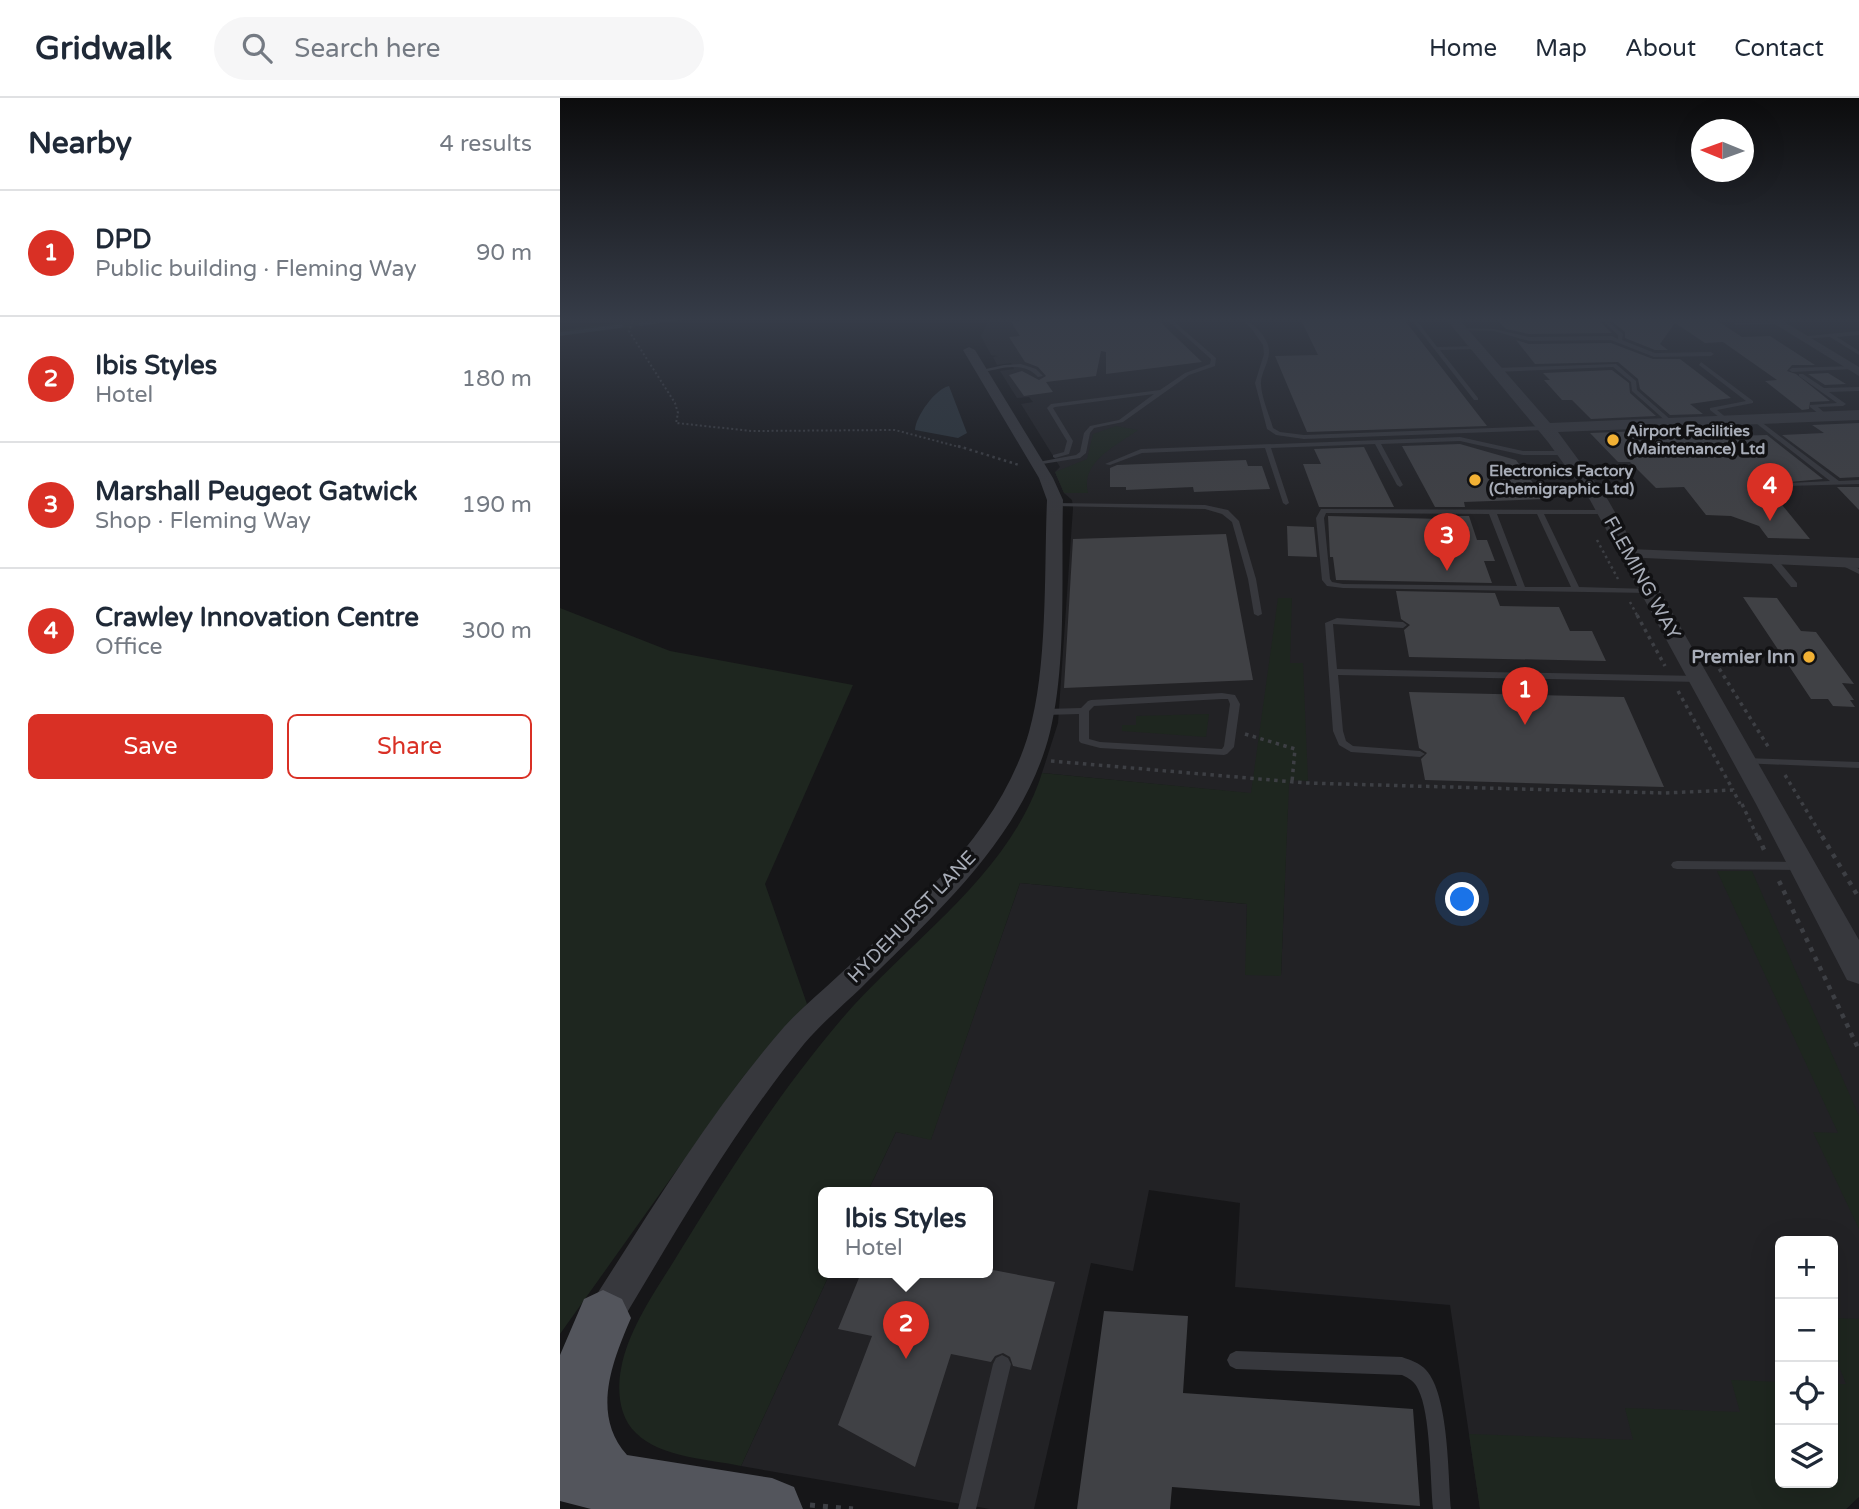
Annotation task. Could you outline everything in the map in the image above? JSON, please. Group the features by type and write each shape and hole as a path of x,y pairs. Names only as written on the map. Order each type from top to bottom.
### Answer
{"main road":[{"path":"560,1365 603,1318"},
{"path":"603,1318 576,1381 571,1416 573,1430 590,1464 585,1477 786,1506"}],"street":[{"name":"HYDEHURST LANE","path":"603,1318 741,1104 794,1035 962,869 1000,820 1031,760 1045,712 1055,505 1052,491 1036,462 988,384"},
{"name":"FLEMING WAY","path":"1508,384 1566,453 1605,512 1745,761 1755,804 1788,866 1859,971"},
{"path":"1545,428 1670,422 1699,425 1726,420 1859,415"},
{"path":"1631,558 1735,564 1774,561 1851,563"}],"lane":[{"path":"1036,462 1080,456 1087,432 1092,427 1123,419 1173,384"},
{"path":"1258,384 1270,429 1278,434 1304,437 1545,428"},
{"path":"1464,384 1476,399"},
{"path":"1633,384 1634,390 1670,422"},
{"path":"1726,420 1712,409 1751,402 1727,384"},
{"path":"1814,384 1843,404 1812,406 1825,416"},
{"path":"1823,390 1859,389"},
{"path":"1036,462 1060,456 1068,451 1069,439 1050,408 1053,405 1161,392"},
{"path":"1754,419 1837,483"},
{"path":"1108,464 1137,451 1467,439 1523,453 1566,453"},
{"path":"1377,442 1400,485"},
{"path":"1267,446 1286,503"},
{"path":"1578,470 1605,469"},
{"path":"1789,485 1859,482"},
{"path":"1055,505 1205,508 1228,514 1240,535 1258,614"},
{"path":"1605,512 1322,512 1320,518 1326,580 1338,586 1650,591"},
{"path":"1492,512 1522,589"},
{"path":"1540,512 1576,590"},
{"path":"1774,561 1794,585"},
{"path":"1851,563 1859,572"},
{"path":"1402,625 1337,621 1329,623 1338,731 1345,747 1369,752 1420,754"},
{"path":"1332,672 1699,679"},
{"path":"1227,696 1234,699 1235,704 1228,750 1220,752 1091,745 1084,741 1083,711 1085,706 1094,702 1227,696"},
{"path":"1045,712 1083,711"},
{"path":"1745,761 1859,765"},
{"path":"1677,864 1788,866"},
{"path":"1236,1360 1402,1366 1416,1372 1424,1382 1431,1400 1442,1509"},
{"path":"967,1509 1002,1364"}],"path":[{"path":"663,384 675,402 678,413 676,423 752,430 895,430 925,436 1023,467 1036,462"},
{"path":"1583,512 1733,790 1755,804 1788,866 1859,1050"},
{"path":"1708,652 1859,898"},
{"path":"1231,732 1256,736 1295,749 1292,782"},
{"path":"1031,760 1292,782 1664,793 1733,790"},
{"path":"786,1506 853,1509"}],"shaded area":[{"path":"1008,384 1859,384 1859,1496 1846,1509 1480,1509 1450,1305 1235,1287 1240,1203 1149,1190 1133,1271 1091,1263 1034,1509 990,1509 741,1466 828,1278 993,1278 993,1187 870,1187 896,1132 931,1139 1020,883 1247,904 1246,974 1281,975 1288,797 1042,773 1058,723 1073,508 1072,500 1064,493 1055,472 1060,467 1021,404 1033,402 1029,397 1017,398"},
{"path":"949,386 967,433 958,438 915,430 918,418 927,404 938,392"},
{"path":"1116,426 1138,430 1110,449 1095,464 1089,472 1088,493 1064,493 1055,472 1087,459 1093,434"},
{"path":"1278,598 1292,598 1290,663 1303,663 1308,781 1290,780 1289,785 1281,976 1245,975 1247,904 1020,883 931,1140 896,1132 870,1187 818,1187 818,1278 828,1278 741,1466 672,1453 658,1448 636,1433 626,1419 621,1403 621,1369 630,1338 654,1293 717,1191 796,1076 840,1021 982,876 1027,810 1042,773 1251,793"},
{"path":"560,608 670,651 853,685 765,884 807,1004 743,1077 560,1334"},
{"path":"1209,714 1206,737 1122,731 1122,725 1136,725 1136,716"},
{"path":"1717,871 1752,871 1859,1116 1859,1229 1813,1132 1838,1133"},
{"path":"1838,1318 1859,1319 1859,1497 1846,1509 1480,1509 1469,1434 1633,1440 1625,1408 1740,1412 1731,1380 1775,1382 1775,1488 1838,1488 1838,1384 1846,1384 1838,1364"}],"building":[{"path":"1015,384 1047,384 1053,392 1024,396"},
{"path":"1287,384 1454,384 1487,426 1307,432"},
{"path":"1547,384 1629,384 1630,393 1656,416 1591,419 1572,400 1562,400"},
{"path":"1639,384 1712,384 1731,398 1690,404 1703,414 1670,415 1640,389"},
{"path":"1769,384 1808,384 1830,401 1810,402 1809,409 1802,410"},
{"path":"1859,423 1859,477 1840,478 1782,435 1824,433 1812,425"},
{"path":"1720,428 1730,436 1767,435 1823,479 1765,484 1810,539 1768,538 1759,526 1731,516 1706,515 1684,487 1656,488 1630,462 1618,462 1590,433"},
{"name":"Electronics Factory (Chemigraphic Ltd)","path":"1460,444 1516,460 1545,499 1464,502 1465,507 1435,507 1402,446"},
{"path":"1364,447 1394,507 1319,507 1303,464 1321,464 1314,449"},
{"path":"1246,460 1248,466 1262,466 1270,489 1194,492 1193,487 1126,490 1126,487 1110,487 1110,468 1117,465"},
{"path":"1837,487 1859,487 1859,510"},
{"path":"1328,516 1442,519 1440,516 1469,516 1477,540 1487,540 1495,561 1484,561 1492,583 1336,580 1333,557 1330,557"},
{"path":"1287,526 1314,527 1317,557 1288,556"},
{"path":"1226,534 1253,680 1064,688 1073,539"},
{"path":"1396,591 1495,593 1500,606 1559,607 1570,631 1592,631 1606,661 1409,657 1404,630 1410,625 1401,619"},
{"name":"Premier Inn","path":"1743,597 1777,598 1801,631 1816,632 1854,684 1842,683 1854,700 1850,700 1855,707 1833,706 1828,699 1811,699"},
{"path":"1409,692 1624,697 1664,787 1425,780 1421,759 1427,753 1419,748"},
{"path":"993,1270 1055,1282 1031,1370 1013,1366 1010,1357 1003,1353 995,1356 991,1362 951,1354 915,1467 838,1425 872,1336 838,1329 859,1278 993,1278"},
{"path":"1104,1311 1188,1316 1183,1393 1413,1409 1420,1506 1172,1487 1170,1509 1077,1509"}],"place":[{"name":"Airport Facilities (Maintenance) Ltd","path":"1613,440"},
{"name":"Electronics Factory (Chemigraphic Ltd)","path":"1475,480"},
{"name":"Crawley Innovation Centre","path":"1770,521"},
{"name":"Marshall Peugeot Gatwick","path":"1447,571"},
{"name":"Premier Inn","path":"1809,657"},
{"name":"DPD","path":"1525,725"},
{"name":"Ibis Styles","path":"906,1359"}]}
